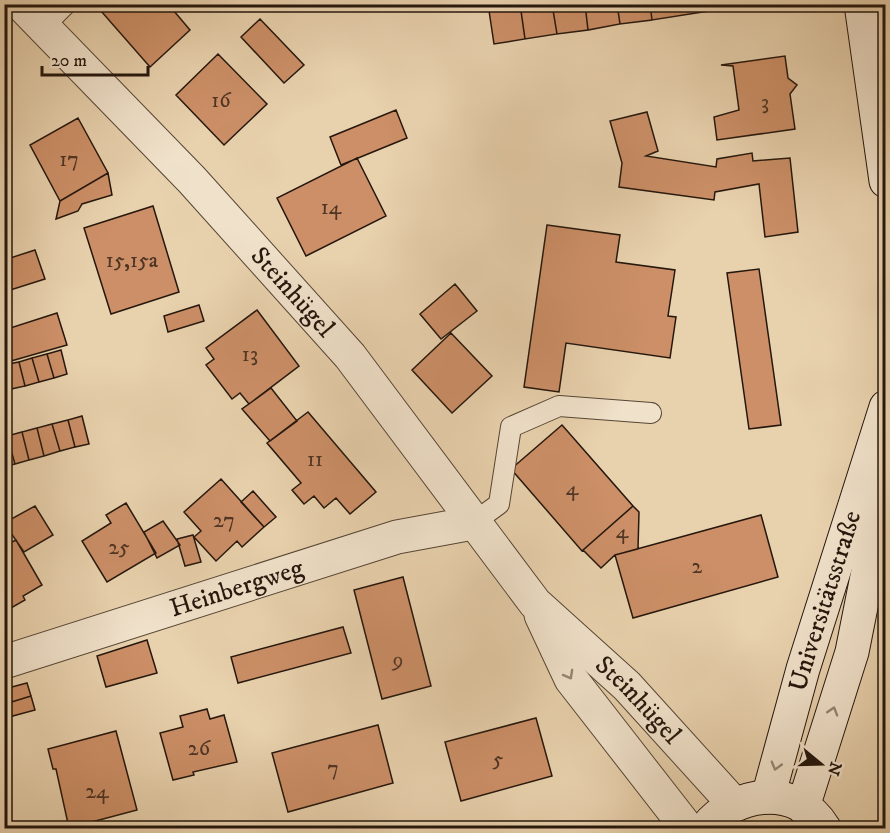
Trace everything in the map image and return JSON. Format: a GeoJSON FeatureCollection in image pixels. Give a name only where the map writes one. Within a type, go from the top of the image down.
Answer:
{"type":"FeatureCollection","features":[{"type":"Feature","properties":{"kind":"street"},"geometry":{"type":"LineString","coordinates":[[861,4],[885,182]]}},
{"type":"Feature","properties":{"kind":"street","name":"Steinhügel"},"geometry":{"type":"LineString","coordinates":[[32,16],[192,180],[350,356],[535,603],[627,686],[734,804]]}},
{"type":"Feature","properties":{"kind":"street","name":"Universitätsstraße"},"geometry":{"type":"LineString","coordinates":[[768,796],[803,669],[885,407]]}},
{"type":"Feature","properties":{"kind":"street","name":"Universitätsstraße"},"geometry":{"type":"LineString","coordinates":[[814,818],[852,651],[885,482]]}},
{"type":"Feature","properties":{"kind":"street","name":"Heinbergweg"},"geometry":{"type":"LineString","coordinates":[[4,662],[397,537],[473,523]]}},
{"type":"Feature","properties":{"kind":"street","name":"Steinhügel"},"geometry":{"type":"LineString","coordinates":[[535,603],[571,679],[687,828]]}},
{"type":"Feature","properties":{"kind":"street"},"geometry":{"type":"LineString","coordinates":[[706,828],[718,814],[734,804],[750,798],[768,796],[786,799],[814,818]]}},
{"type":"Feature","properties":{"kind":"lane"},"geometry":{"type":"LineString","coordinates":[[32,16],[66,4]]}},
{"type":"Feature","properties":{"kind":"lane"},"geometry":{"type":"LineString","coordinates":[[473,523],[498,504],[511,428],[559,406],[651,413]]}},
{"type":"Feature","properties":{"kind":"building"},"geometry":{"type":"Polygon","coordinates":[[[108,4],[168,4],[190,30],[150,67],[101,11],[108,4]]]}},
{"type":"Feature","properties":{"kind":"building"},"geometry":{"type":"Polygon","coordinates":[[[488,4],[520,4],[525,39],[494,44],[488,4]]]}},
{"type":"Feature","properties":{"kind":"building"},"geometry":{"type":"Polygon","coordinates":[[[520,4],[552,4],[557,34],[525,39],[520,4]]]}},
{"type":"Feature","properties":{"kind":"building"},"geometry":{"type":"Polygon","coordinates":[[[552,4],[585,4],[588,30],[557,34],[552,4]]]}},
{"type":"Feature","properties":{"kind":"building"},"geometry":{"type":"Polygon","coordinates":[[[585,4],[617,4],[620,24],[588,30],[585,4]]]}},
{"type":"Feature","properties":{"kind":"building"},"geometry":{"type":"Polygon","coordinates":[[[617,4],[650,4],[652,20],[620,24],[617,4]]]}},
{"type":"Feature","properties":{"kind":"building"},"geometry":{"type":"Polygon","coordinates":[[[650,4],[730,4],[728,8],[652,20],[650,4]]]}},
{"type":"Feature","properties":{"kind":"building"},"geometry":{"type":"Polygon","coordinates":[[[260,19],[304,65],[284,83],[241,37],[260,19]]]}},
{"type":"Feature","properties":{"kind":"building"},"geometry":{"type":"Polygon","coordinates":[[[218,54],[267,104],[224,145],[176,95],[218,54]]]}},
{"type":"Feature","properties":{"kind":"building"},"geometry":{"type":"Polygon","coordinates":[[[785,56],[788,78],[797,85],[790,94],[795,129],[717,140],[714,117],[739,110],[733,66],[721,65],[785,56]]]}},
{"type":"Feature","properties":{"kind":"building"},"geometry":{"type":"Polygon","coordinates":[[[396,110],[407,138],[341,165],[330,137],[396,110]]]}},
{"type":"Feature","properties":{"kind":"building"},"geometry":{"type":"Polygon","coordinates":[[[647,112],[658,151],[646,156],[716,167],[717,159],[752,153],[753,161],[790,158],[798,232],[765,237],[759,184],[715,192],[714,200],[619,187],[622,163],[610,121],[647,112]]]}},
{"type":"Feature","properties":{"kind":"building"},"geometry":{"type":"Polygon","coordinates":[[[78,118],[108,173],[60,201],[30,145],[78,118]]]}},
{"type":"Feature","properties":{"kind":"building"},"geometry":{"type":"Polygon","coordinates":[[[357,158],[386,216],[306,256],[277,198],[357,158]]]}},
{"type":"Feature","properties":{"kind":"building"},"geometry":{"type":"Polygon","coordinates":[[[108,173],[112,195],[82,204],[78,211],[56,219],[60,201],[108,173]]]}},
{"type":"Feature","properties":{"kind":"building"},"geometry":{"type":"Polygon","coordinates":[[[153,206],[179,292],[111,314],[84,228],[153,206]]]}},
{"type":"Feature","properties":{"kind":"building"},"geometry":{"type":"Polygon","coordinates":[[[547,225],[620,235],[616,262],[675,270],[668,316],[676,317],[670,358],[566,343],[559,392],[524,387],[547,225]]]}},
{"type":"Feature","properties":{"kind":"building"},"geometry":{"type":"Polygon","coordinates":[[[35,250],[45,279],[4,292],[4,260],[35,250]]]}},
{"type":"Feature","properties":{"kind":"building"},"geometry":{"type":"Polygon","coordinates":[[[759,269],[781,425],[749,429],[727,273],[759,269]]]}},
{"type":"Feature","properties":{"kind":"building"},"geometry":{"type":"Polygon","coordinates":[[[455,284],[477,311],[441,339],[420,314],[455,284]]]}},
{"type":"Feature","properties":{"kind":"building"},"geometry":{"type":"Polygon","coordinates":[[[199,305],[204,321],[168,332],[164,316],[199,305]]]}},
{"type":"Feature","properties":{"kind":"building"},"geometry":{"type":"Polygon","coordinates":[[[257,310],[299,366],[249,404],[240,393],[232,399],[206,365],[214,359],[206,348],[257,310]]]}},
{"type":"Feature","properties":{"kind":"building"},"geometry":{"type":"Polygon","coordinates":[[[57,313],[67,345],[11,361],[4,340],[4,330],[57,313]]]}},
{"type":"Feature","properties":{"kind":"building"},"geometry":{"type":"Polygon","coordinates":[[[451,333],[492,376],[452,413],[412,370],[451,333]]]}},
{"type":"Feature","properties":{"kind":"building"},"geometry":{"type":"Polygon","coordinates":[[[61,350],[67,374],[54,378],[47,354],[61,350]]]}},
{"type":"Feature","properties":{"kind":"building"},"geometry":{"type":"Polygon","coordinates":[[[47,354],[54,378],[39,382],[32,358],[47,354]]]}},
{"type":"Feature","properties":{"kind":"building"},"geometry":{"type":"Polygon","coordinates":[[[32,358],[39,382],[25,386],[19,362],[32,358]]]}},
{"type":"Feature","properties":{"kind":"building"},"geometry":{"type":"Polygon","coordinates":[[[19,362],[25,386],[11,389],[4,365],[19,362]]]}},
{"type":"Feature","properties":{"kind":"building"},"geometry":{"type":"Polygon","coordinates":[[[271,388],[297,421],[270,441],[242,409],[271,388]]]}},
{"type":"Feature","properties":{"kind":"building"},"geometry":{"type":"Polygon","coordinates":[[[308,412],[376,492],[350,514],[336,498],[324,508],[314,496],[304,504],[292,490],[301,483],[267,443],[308,412]]]}},
{"type":"Feature","properties":{"kind":"building"},"geometry":{"type":"Polygon","coordinates":[[[82,416],[89,444],[75,447],[68,420],[82,416]]]}},
{"type":"Feature","properties":{"kind":"building"},"geometry":{"type":"Polygon","coordinates":[[[68,420],[75,447],[60,451],[52,424],[68,420]]]}},
{"type":"Feature","properties":{"kind":"building"},"geometry":{"type":"Polygon","coordinates":[[[52,424],[60,451],[44,456],[37,428],[52,424]]]}},
{"type":"Feature","properties":{"kind":"building"},"geometry":{"type":"Polygon","coordinates":[[[562,425],[633,506],[582,551],[511,469],[562,425]]]}},
{"type":"Feature","properties":{"kind":"building"},"geometry":{"type":"Polygon","coordinates":[[[37,428],[44,456],[29,460],[22,432],[37,428]]]}},
{"type":"Feature","properties":{"kind":"building"},"geometry":{"type":"Polygon","coordinates":[[[22,432],[29,460],[15,464],[7,436],[22,432]]]}},
{"type":"Feature","properties":{"kind":"building"},"geometry":{"type":"Polygon","coordinates":[[[7,436],[15,464],[4,467],[4,437],[7,436]]]}},
{"type":"Feature","properties":{"kind":"building"},"geometry":{"type":"Polygon","coordinates":[[[221,479],[264,527],[242,547],[237,541],[216,561],[194,537],[201,531],[184,512],[221,479]]]}},
{"type":"Feature","properties":{"kind":"building"},"geometry":{"type":"Polygon","coordinates":[[[253,491],[276,517],[264,527],[241,502],[253,491]]]}},
{"type":"Feature","properties":{"kind":"building"},"geometry":{"type":"Polygon","coordinates":[[[126,503],[156,553],[107,582],[82,541],[111,523],[106,515],[126,503]]]}},
{"type":"Feature","properties":{"kind":"building"},"geometry":{"type":"Polygon","coordinates":[[[35,506],[53,535],[24,552],[4,523],[35,506]]]}},
{"type":"Feature","properties":{"kind":"building"},"geometry":{"type":"Polygon","coordinates":[[[633,506],[639,512],[638,549],[615,555],[601,568],[583,550],[633,506]]]}},
{"type":"Feature","properties":{"kind":"building"},"geometry":{"type":"Polygon","coordinates":[[[761,515],[778,577],[633,618],[615,555],[761,515]]]}},
{"type":"Feature","properties":{"kind":"building"},"geometry":{"type":"Polygon","coordinates":[[[163,521],[180,545],[157,558],[144,532],[163,521]]]}},
{"type":"Feature","properties":{"kind":"building"},"geometry":{"type":"Polygon","coordinates":[[[193,535],[201,562],[185,566],[177,539],[193,535]]]}},
{"type":"Feature","properties":{"kind":"building"},"geometry":{"type":"Polygon","coordinates":[[[16,540],[42,585],[23,596],[25,600],[11,608],[9,604],[4,607],[4,546],[16,540]]]}},
{"type":"Feature","properties":{"kind":"building"},"geometry":{"type":"Polygon","coordinates":[[[403,577],[431,686],[382,699],[354,590],[403,577]]]}},
{"type":"Feature","properties":{"kind":"building"},"geometry":{"type":"Polygon","coordinates":[[[343,627],[351,653],[238,683],[231,657],[343,627]]]}},
{"type":"Feature","properties":{"kind":"building"},"geometry":{"type":"Polygon","coordinates":[[[147,640],[157,673],[106,687],[97,656],[147,640]]]}},
{"type":"Feature","properties":{"kind":"building"},"geometry":{"type":"Polygon","coordinates":[[[27,683],[31,696],[5,704],[4,689],[27,683]]]}},
{"type":"Feature","properties":{"kind":"building"},"geometry":{"type":"Polygon","coordinates":[[[31,696],[35,710],[9,717],[5,704],[31,696]]]}},
{"type":"Feature","properties":{"kind":"building"},"geometry":{"type":"Polygon","coordinates":[[[207,709],[210,719],[224,715],[237,762],[193,772],[194,775],[173,780],[160,733],[183,727],[180,716],[207,709]]]}},
{"type":"Feature","properties":{"kind":"building"},"geometry":{"type":"Polygon","coordinates":[[[536,718],[552,776],[461,801],[445,742],[536,718]]]}},
{"type":"Feature","properties":{"kind":"building"},"geometry":{"type":"Polygon","coordinates":[[[378,725],[393,783],[288,812],[272,753],[378,725]]]}},
{"type":"Feature","properties":{"kind":"building"},"geometry":{"type":"Polygon","coordinates":[[[116,731],[137,810],[69,828],[56,769],[53,769],[48,749],[116,731]]]}}]}
